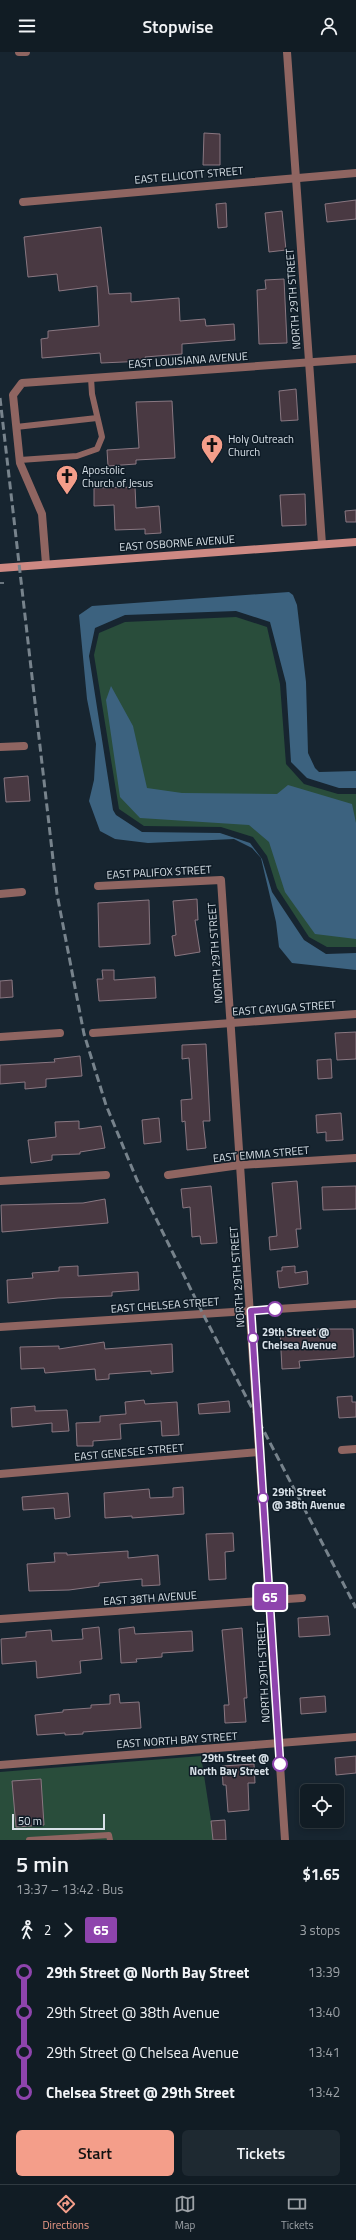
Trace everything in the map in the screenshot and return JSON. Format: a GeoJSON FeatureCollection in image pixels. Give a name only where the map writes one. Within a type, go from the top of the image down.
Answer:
{"type":"FeatureCollection","features":[{"type":"Feature","properties":{"kind":"street"},"geometry":{"type":"LineString","coordinates":[[18,52],[26,52]]}},
{"type":"Feature","properties":{"kind":"street","name":"NORTH 29TH STREET"},"geometry":{"type":"LineString","coordinates":[[287,52],[322,544]]}},
{"type":"Feature","properties":{"kind":"street","name":"EAST ELLICOTT STREET"},"geometry":{"type":"LineString","coordinates":[[23,202],[295,176],[356,172]]}},
{"type":"Feature","properties":{"kind":"street","name":"EAST LOUISIANA AVENUE"},"geometry":{"type":"LineString","coordinates":[[16,427],[13,395],[22,383],[356,359]]}},
{"type":"Feature","properties":{"kind":"street"},"geometry":{"type":"LineString","coordinates":[[16,427],[20,460],[42,514],[46,564]]}},
{"type":"Feature","properties":{"kind":"street","name":"EAST OSBORNE AVENUE"},"geometry":{"type":"LineString","coordinates":[[0,568],[356,542]]}},
{"type":"Feature","properties":{"kind":"street"},"geometry":{"type":"LineString","coordinates":[[0,747],[24,746]]}},
{"type":"Feature","properties":{"kind":"street","name":"NORTH 29TH STREET"},"geometry":{"type":"LineString","coordinates":[[220,880],[251,1311],[285,1840]]}},
{"type":"Feature","properties":{"kind":"street","name":"EAST PALIFOX STREET"},"geometry":{"type":"LineString","coordinates":[[98,886],[220,880]]}},
{"type":"Feature","properties":{"kind":"street"},"geometry":{"type":"LineString","coordinates":[[0,894],[22,892]]}},
{"type":"Feature","properties":{"kind":"street","name":"EAST CAYUGA STREET"},"geometry":{"type":"LineString","coordinates":[[93,1033],[356,1014]]}},
{"type":"Feature","properties":{"kind":"street"},"geometry":{"type":"LineString","coordinates":[[0,1037],[60,1032]]}},
{"type":"Feature","properties":{"kind":"street","name":"EAST EMMA STREET"},"geometry":{"type":"LineString","coordinates":[[168,1175],[240,1165],[356,1158]]}},
{"type":"Feature","properties":{"kind":"street"},"geometry":{"type":"LineString","coordinates":[[0,1181],[106,1175]]}},
{"type":"Feature","properties":{"kind":"street","name":"EAST CHELSEA STREET"},"geometry":{"type":"LineString","coordinates":[[0,1327],[356,1304]]}},
{"type":"Feature","properties":{"kind":"street"},"geometry":{"type":"LineString","coordinates":[[342,1450],[356,1450]]}},
{"type":"Feature","properties":{"kind":"street","name":"EAST GENESEE STREET"},"geometry":{"type":"LineString","coordinates":[[0,1474],[259,1452]]}},
{"type":"Feature","properties":{"kind":"street","name":"EAST 38TH AVENUE"},"geometry":{"type":"LineString","coordinates":[[0,1619],[302,1598]]}},
{"type":"Feature","properties":{"kind":"street","name":"EAST NORTH BAY STREET"},"geometry":{"type":"LineString","coordinates":[[0,1765],[356,1737]]}},
{"type":"Feature","properties":{"kind":"lane"},"geometry":{"type":"LineString","coordinates":[[20,460],[77,456],[97,449],[102,437],[92,394],[91,378]]}},
{"type":"Feature","properties":{"kind":"lane"},"geometry":{"type":"LineString","coordinates":[[16,427],[97,418]]}},
{"type":"Feature","properties":{"kind":"lane"},"geometry":{"type":"LineString","coordinates":[[29,1840],[109,1835],[110,1840]]}},
{"type":"Feature","properties":{"kind":"green space"},"geometry":{"type":"Polygon","coordinates":[[[236,617],[267,627],[280,684],[286,764],[304,784],[338,794],[356,794],[356,947],[327,947],[309,937],[277,888],[267,856],[253,837],[221,827],[144,826],[119,809],[94,655],[99,633],[125,622],[236,617]]]}},
{"type":"Feature","properties":{"kind":"green space"},"geometry":{"type":"Polygon","coordinates":[[[201,1756],[214,1840],[0,1840],[0,1772],[201,1756]]]}},
{"type":"Feature","properties":{"kind":"water"},"geometry":{"type":"Polygon","coordinates":[[[289,592],[293,595],[297,605],[306,682],[308,753],[315,768],[319,772],[356,771],[356,788],[339,788],[307,778],[291,762],[286,683],[270,622],[236,611],[125,615],[95,628],[89,656],[113,810],[116,815],[142,832],[220,833],[250,843],[262,859],[272,892],[304,940],[326,954],[356,953],[356,970],[292,963],[279,947],[276,922],[261,858],[252,848],[234,839],[148,843],[115,839],[100,831],[89,801],[94,780],[96,744],[87,699],[79,615],[92,606],[289,592]]]}},
{"type":"Feature","properties":{"kind":"water"},"geometry":{"type":"Polygon","coordinates":[[[111,686],[133,726],[147,788],[182,793],[277,794],[288,785],[352,804],[356,823],[356,939],[315,934],[285,892],[269,842],[249,825],[140,818],[120,797],[106,700],[111,686]]]}},
{"type":"Feature","properties":{"kind":"building"},"geometry":{"type":"Polygon","coordinates":[[[204,133],[220,134],[220,165],[203,165],[204,133]]]}},
{"type":"Feature","properties":{"kind":"building"},"geometry":{"type":"Polygon","coordinates":[[[356,200],[356,219],[327,222],[325,204],[356,200]]]}},
{"type":"Feature","properties":{"kind":"building"},"geometry":{"type":"Polygon","coordinates":[[[226,203],[227,227],[218,228],[216,204],[226,203]]]}},
{"type":"Feature","properties":{"kind":"building"},"geometry":{"type":"Polygon","coordinates":[[[282,211],[286,250],[269,252],[265,213],[282,211]]]}},
{"type":"Feature","properties":{"kind":"building"},"geometry":{"type":"Polygon","coordinates":[[[101,227],[109,294],[131,293],[131,302],[179,298],[180,321],[205,319],[206,326],[234,324],[235,340],[182,344],[182,354],[145,357],[146,361],[101,363],[100,353],[42,358],[41,339],[48,338],[48,331],[99,326],[97,286],[59,291],[57,274],[28,277],[24,237],[101,227]]]}},
{"type":"Feature","properties":{"kind":"building"},"geometry":{"type":"Polygon","coordinates":[[[284,279],[287,343],[259,344],[257,290],[266,289],[265,280],[284,279]]]}},
{"type":"Feature","properties":{"kind":"building"},"geometry":{"type":"Polygon","coordinates":[[[296,389],[298,420],[281,421],[279,391],[296,389]]]}},
{"type":"Feature","properties":{"kind":"building"},"geometry":{"type":"Polygon","coordinates":[[[172,401],[175,458],[136,460],[136,464],[108,466],[107,450],[139,448],[136,402],[172,401]]]}},
{"type":"Feature","properties":{"kind":"building"},"geometry":{"type":"Polygon","coordinates":[[[135,487],[136,508],[159,506],[161,533],[145,534],[145,529],[115,530],[114,505],[94,506],[94,488],[135,487]]]}},
{"type":"Feature","properties":{"kind":"building"},"geometry":{"type":"Polygon","coordinates":[[[305,494],[306,525],[282,526],[280,495],[305,494]]]}},
{"type":"Feature","properties":{"kind":"building"},"geometry":{"type":"Polygon","coordinates":[[[356,510],[356,522],[346,522],[345,511],[356,510]]]}},
{"type":"Feature","properties":{"kind":"building"},"geometry":{"type":"Polygon","coordinates":[[[28,776],[30,801],[6,802],[4,778],[28,776]]]}},
{"type":"Feature","properties":{"kind":"building"},"geometry":{"type":"Polygon","coordinates":[[[197,899],[198,920],[195,920],[200,952],[175,956],[172,936],[176,935],[173,901],[197,899]]]}},
{"type":"Feature","properties":{"kind":"building"},"geometry":{"type":"Polygon","coordinates":[[[149,900],[150,944],[99,947],[98,903],[149,900]]]}},
{"type":"Feature","properties":{"kind":"building"},"geometry":{"type":"Polygon","coordinates":[[[102,970],[114,970],[114,980],[155,977],[156,998],[99,1001],[97,979],[103,979],[102,970]]]}},
{"type":"Feature","properties":{"kind":"building"},"geometry":{"type":"Polygon","coordinates":[[[12,980],[13,997],[0,998],[0,981],[12,980]]]}},
{"type":"Feature","properties":{"kind":"building"},"geometry":{"type":"Polygon","coordinates":[[[356,1032],[356,1059],[337,1060],[335,1033],[356,1032]]]}},
{"type":"Feature","properties":{"kind":"building"},"geometry":{"type":"Polygon","coordinates":[[[206,1044],[210,1121],[203,1121],[206,1148],[187,1150],[185,1121],[182,1122],[181,1100],[192,1099],[189,1058],[182,1059],[182,1045],[206,1044]]]}},
{"type":"Feature","properties":{"kind":"building"},"geometry":{"type":"Polygon","coordinates":[[[80,1056],[82,1076],[46,1079],[46,1087],[25,1089],[25,1082],[0,1084],[0,1065],[55,1062],[54,1059],[80,1056]]]}},
{"type":"Feature","properties":{"kind":"building"},"geometry":{"type":"Polygon","coordinates":[[[331,1059],[332,1078],[318,1079],[317,1060],[331,1059]]]}},
{"type":"Feature","properties":{"kind":"building"},"geometry":{"type":"Polygon","coordinates":[[[341,1113],[343,1140],[326,1141],[326,1132],[317,1133],[316,1115],[341,1113]]]}},
{"type":"Feature","properties":{"kind":"building"},"geometry":{"type":"Polygon","coordinates":[[[159,1118],[161,1142],[144,1144],[142,1120],[159,1118]]]}},
{"type":"Feature","properties":{"kind":"building"},"geometry":{"type":"Polygon","coordinates":[[[79,1121],[79,1129],[101,1126],[105,1148],[80,1152],[80,1154],[52,1155],[52,1160],[31,1163],[28,1140],[56,1137],[55,1122],[79,1121]]]}},
{"type":"Feature","properties":{"kind":"building"},"geometry":{"type":"Polygon","coordinates":[[[297,1181],[301,1229],[296,1229],[298,1247],[270,1250],[269,1237],[277,1236],[272,1183],[297,1181]]]}},
{"type":"Feature","properties":{"kind":"building"},"geometry":{"type":"Polygon","coordinates":[[[211,1186],[217,1243],[201,1244],[200,1236],[192,1237],[190,1207],[183,1208],[181,1189],[211,1186]]]}},
{"type":"Feature","properties":{"kind":"building"},"geometry":{"type":"Polygon","coordinates":[[[356,1186],[356,1209],[323,1210],[322,1187],[356,1186]]]}},
{"type":"Feature","properties":{"kind":"building"},"geometry":{"type":"Polygon","coordinates":[[[105,1199],[108,1223],[2,1232],[1,1205],[83,1203],[105,1199]]]}},
{"type":"Feature","properties":{"kind":"building"},"geometry":{"type":"Polygon","coordinates":[[[78,1266],[78,1276],[138,1272],[139,1290],[112,1292],[112,1296],[58,1298],[8,1303],[7,1280],[33,1278],[32,1273],[59,1271],[59,1267],[78,1266]]]}},
{"type":"Feature","properties":{"kind":"building"},"geometry":{"type":"Polygon","coordinates":[[[295,1266],[295,1273],[307,1271],[308,1284],[279,1288],[277,1271],[282,1271],[282,1267],[295,1266]]]}},
{"type":"Feature","properties":{"kind":"building"},"geometry":{"type":"Polygon","coordinates":[[[321,1329],[353,1329],[354,1357],[299,1361],[300,1368],[282,1369],[280,1332],[321,1329]]]}},
{"type":"Feature","properties":{"kind":"building"},"geometry":{"type":"Polygon","coordinates":[[[104,1342],[105,1349],[172,1344],[173,1372],[151,1374],[151,1371],[109,1374],[109,1379],[96,1380],[95,1369],[45,1373],[44,1368],[21,1369],[20,1347],[59,1346],[59,1349],[104,1342]]]}},
{"type":"Feature","properties":{"kind":"building"},"geometry":{"type":"Polygon","coordinates":[[[352,1396],[352,1402],[356,1402],[356,1417],[339,1418],[337,1397],[352,1396]]]}},
{"type":"Feature","properties":{"kind":"building"},"geometry":{"type":"Polygon","coordinates":[[[144,1400],[145,1404],[177,1402],[179,1435],[162,1436],[161,1421],[120,1424],[121,1439],[93,1441],[93,1446],[77,1446],[76,1423],[100,1422],[100,1416],[126,1414],[125,1402],[144,1400]]]}},
{"type":"Feature","properties":{"kind":"building"},"geometry":{"type":"Polygon","coordinates":[[[229,1401],[230,1412],[199,1414],[198,1404],[229,1401]]]}},
{"type":"Feature","properties":{"kind":"building"},"geometry":{"type":"Polygon","coordinates":[[[35,1406],[35,1411],[67,1410],[69,1431],[52,1432],[52,1423],[12,1427],[11,1408],[35,1406]]]}},
{"type":"Feature","properties":{"kind":"building"},"geometry":{"type":"Polygon","coordinates":[[[183,1487],[184,1514],[132,1518],[132,1516],[105,1518],[104,1493],[149,1489],[150,1498],[173,1497],[173,1488],[183,1487]]]}},
{"type":"Feature","properties":{"kind":"building"},"geometry":{"type":"Polygon","coordinates":[[[68,1493],[70,1517],[55,1519],[54,1508],[23,1510],[22,1497],[68,1493]]]}},
{"type":"Feature","properties":{"kind":"building"},"geometry":{"type":"Polygon","coordinates":[[[233,1533],[234,1551],[225,1552],[226,1579],[209,1580],[206,1534],[233,1533]]]}},
{"type":"Feature","properties":{"kind":"building"},"geometry":{"type":"Polygon","coordinates":[[[128,1551],[128,1558],[158,1555],[160,1585],[142,1586],[142,1579],[99,1583],[99,1586],[69,1590],[29,1591],[27,1564],[55,1562],[54,1553],[67,1553],[67,1555],[128,1551]]]}},
{"type":"Feature","properties":{"kind":"building"},"geometry":{"type":"Polygon","coordinates":[[[328,1616],[330,1635],[299,1637],[298,1618],[328,1616]]]}},
{"type":"Feature","properties":{"kind":"building"},"geometry":{"type":"Polygon","coordinates":[[[99,1627],[102,1659],[80,1661],[81,1673],[37,1678],[36,1661],[2,1664],[1,1639],[26,1637],[26,1632],[51,1630],[52,1641],[83,1639],[82,1629],[99,1627]]]}},
{"type":"Feature","properties":{"kind":"building"},"geometry":{"type":"Polygon","coordinates":[[[134,1627],[135,1634],[192,1631],[193,1651],[162,1653],[162,1657],[136,1659],[137,1662],[121,1663],[119,1629],[134,1627]]]}},
{"type":"Feature","properties":{"kind":"building"},"geometry":{"type":"Polygon","coordinates":[[[242,1628],[247,1698],[244,1698],[246,1722],[225,1723],[224,1705],[229,1705],[222,1630],[242,1628]]]}},
{"type":"Feature","properties":{"kind":"building"},"geometry":{"type":"Polygon","coordinates":[[[119,1694],[120,1703],[139,1702],[141,1728],[83,1732],[83,1734],[65,1735],[65,1733],[37,1735],[35,1715],[63,1712],[63,1710],[91,1708],[91,1705],[110,1704],[110,1695],[119,1694]]]}},
{"type":"Feature","properties":{"kind":"building"},"geometry":{"type":"Polygon","coordinates":[[[325,1696],[326,1712],[301,1714],[300,1698],[325,1696]]]}},
{"type":"Feature","properties":{"kind":"building"},"geometry":{"type":"Polygon","coordinates":[[[356,1756],[356,1773],[336,1775],[335,1758],[356,1756]]]}},
{"type":"Feature","properties":{"kind":"building"},"geometry":{"type":"Polygon","coordinates":[[[254,1764],[255,1783],[248,1783],[249,1810],[228,1812],[226,1785],[223,1785],[222,1766],[254,1764]]]}},
{"type":"Feature","properties":{"kind":"building"},"geometry":{"type":"Polygon","coordinates":[[[41,1779],[44,1825],[16,1827],[12,1781],[41,1779]]]}},
{"type":"Feature","properties":{"kind":"building"},"geometry":{"type":"Polygon","coordinates":[[[225,1820],[226,1840],[213,1840],[211,1821],[225,1820]]]}},
{"type":"Feature","properties":{"kind":"railway"},"geometry":{"type":"LineString","coordinates":[[0,398],[57,894],[84,1034],[106,1105],[137,1180],[203,1314],[356,1608]]}},
{"type":"Feature","properties":{"kind":"bus line","name":"65"},"geometry":{"type":"LineString","coordinates":[[275,1309],[251,1311],[280,1764]]}},
{"type":"Feature","properties":{"kind":"place","name":"Holy Outreach Church"},"geometry":{"type":"Point","coordinates":[212,464]}},
{"type":"Feature","properties":{"kind":"place","name":"Apostolic Church of Jesus"},"geometry":{"type":"Point","coordinates":[67,496]}},
{"type":"Feature","properties":{"kind":"place","name":"29th Street @ Chelsea Avenue"},"geometry":{"type":"Point","coordinates":[253,1338]}},
{"type":"Feature","properties":{"kind":"place","name":"29th Street @ 38th Avenue"},"geometry":{"type":"Point","coordinates":[263,1498]}},
{"type":"Feature","properties":{"kind":"place","name":"29th Street @ North Bay Street"},"geometry":{"type":"Point","coordinates":[280,1764]}}]}
